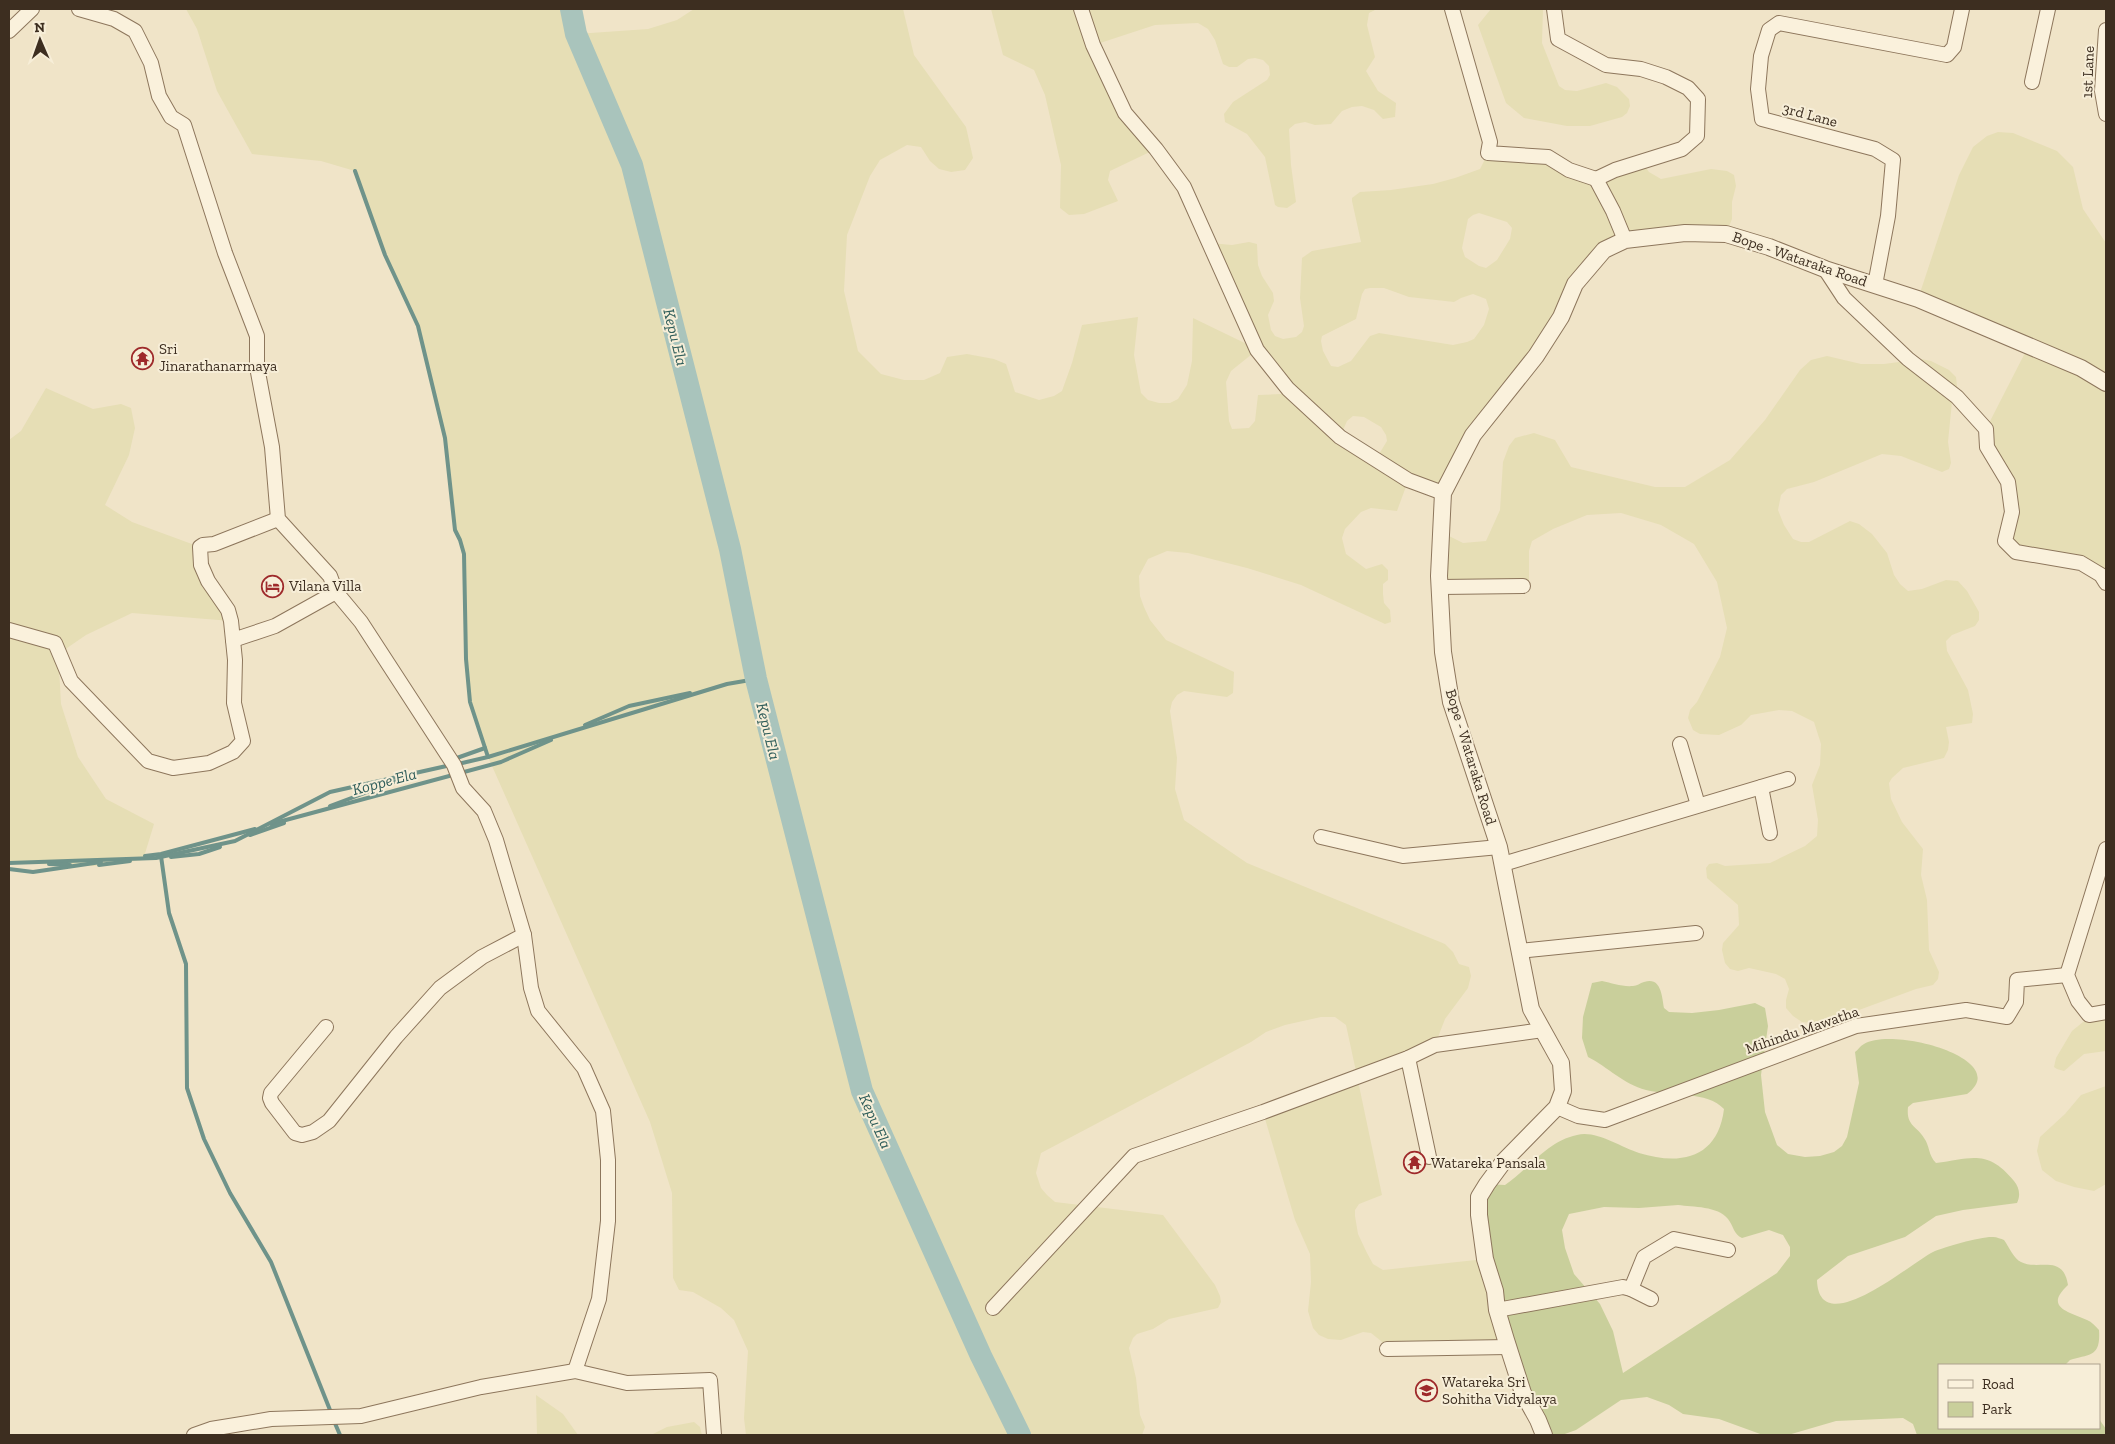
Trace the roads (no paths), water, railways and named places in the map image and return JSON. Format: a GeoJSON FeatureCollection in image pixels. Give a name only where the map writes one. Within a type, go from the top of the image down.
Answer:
{"type":"FeatureCollection","features":[{"type":"Feature","properties":{"kind":"street"},"geometry":{"type":"LineString","coordinates":[[9,31],[32,9]]}},
{"type":"Feature","properties":{"kind":"street"},"geometry":{"type":"LineString","coordinates":[[79,9],[114,19],[135,31],[151,63],[158,96],[171,117],[184,124],[225,253],[257,336],[257,367],[272,447],[278,519],[330,576],[336,592],[361,622],[454,765],[462,788],[484,811],[496,840],[524,935],[531,988],[538,1011],[584,1068],[603,1111],[608,1160],[608,1221],[599,1298],[575,1371]]}},
{"type":"Feature","properties":{"kind":"street"},"geometry":{"type":"LineString","coordinates":[[1081,9],[1093,45],[1125,113],[1156,149],[1184,187],[1258,350],[1288,389],[1340,437],[1408,480],[1443,493]]}},
{"type":"Feature","properties":{"kind":"street"},"geometry":{"type":"LineString","coordinates":[[1452,9],[1490,142],[1488,153],[1548,157],[1569,170],[1596,179],[1613,211],[1625,240]]}},
{"type":"Feature","properties":{"kind":"street"},"geometry":{"type":"LineString","coordinates":[[1554,9],[1558,39],[1606,64],[1641,69],[1666,77],[1688,88],[1698,100],[1697,136],[1682,148],[1614,170],[1596,179]]}},
{"type":"Feature","properties":{"kind":"street","name":"3rd Lane"},"geometry":{"type":"LineString","coordinates":[[1875,285],[1888,216],[1893,160],[1875,149],[1762,119],[1758,89],[1761,56],[1769,30],[1779,23],[1947,55],[1954,47],[1962,9]]}},
{"type":"Feature","properties":{"kind":"street"},"geometry":{"type":"LineString","coordinates":[[2032,82],[2048,9]]}},
{"type":"Feature","properties":{"kind":"street","name":"1st Lane"},"geometry":{"type":"LineString","coordinates":[[2106,30],[2102,92],[2106,114]]}},
{"type":"Feature","properties":{"kind":"street","name":"Bope - Wataraka Road"},"geometry":{"type":"LineString","coordinates":[[1558,1107],[1563,1090],[1561,1063],[1531,1010],[1499,847],[1450,702],[1443,652],[1440,576],[1443,493],[1472,435],[1536,356],[1561,317],[1575,284],[1604,250],[1625,240],[1685,233],[1726,234],[1769,247],[1825,269],[1958,314],[2028,347],[2081,368],[2106,383]]}},
{"type":"Feature","properties":{"kind":"street"},"geometry":{"type":"LineString","coordinates":[[1825,269],[1844,298],[1908,359],[1957,397],[1986,429],[1986,447],[2008,482],[2012,512],[2005,541],[2016,552],[2081,563],[2101,575],[2106,583]]}},
{"type":"Feature","properties":{"kind":"street"},"geometry":{"type":"LineString","coordinates":[[9,630],[54,643],[71,680],[148,761],[173,768],[209,763],[233,752],[242,740],[234,703],[235,660],[228,610],[208,581],[201,565],[200,547],[214,544],[278,519]]}},
{"type":"Feature","properties":{"kind":"street"},"geometry":{"type":"LineString","coordinates":[[1441,587],[1523,586]]}},
{"type":"Feature","properties":{"kind":"street"},"geometry":{"type":"LineString","coordinates":[[233,640],[275,626],[336,592]]}},
{"type":"Feature","properties":{"kind":"street"},"geometry":{"type":"LineString","coordinates":[[1680,744],[1698,805]]}},
{"type":"Feature","properties":{"kind":"street"},"geometry":{"type":"LineString","coordinates":[[1503,864],[1788,779]]}},
{"type":"Feature","properties":{"kind":"street"},"geometry":{"type":"LineString","coordinates":[[1761,787],[1770,834]]}},
{"type":"Feature","properties":{"kind":"street"},"geometry":{"type":"LineString","coordinates":[[1321,837],[1403,856],[1499,847]]}},
{"type":"Feature","properties":{"kind":"street"},"geometry":{"type":"LineString","coordinates":[[2106,849],[2068,975],[2078,1002],[2089,1015],[2106,1012]]}},
{"type":"Feature","properties":{"kind":"street"},"geometry":{"type":"LineString","coordinates":[[1520,951],[1696,933]]}},
{"type":"Feature","properties":{"kind":"street"},"geometry":{"type":"LineString","coordinates":[[326,1027],[271,1093],[272,1103],[295,1133],[302,1135],[313,1132],[329,1121],[396,1037],[440,988],[482,957],[524,935]]}},
{"type":"Feature","properties":{"kind":"street","name":"Mihindu Mawatha"},"geometry":{"type":"LineString","coordinates":[[1558,1107],[1578,1116],[1605,1120],[1856,1026],[1966,1010],[2008,1017],[2016,1002],[2017,980],[2068,975]]}},
{"type":"Feature","properties":{"kind":"street"},"geometry":{"type":"LineString","coordinates":[[993,1308],[1134,1156],[1264,1112],[1408,1058],[1435,1045],[1543,1030]]}},
{"type":"Feature","properties":{"kind":"street"},"geometry":{"type":"LineString","coordinates":[[1408,1058],[1429,1157]]}},
{"type":"Feature","properties":{"kind":"street"},"geometry":{"type":"LineString","coordinates":[[1544,1435],[1523,1393],[1508,1347],[1497,1310],[1495,1292],[1484,1259],[1478,1215],[1479,1197],[1504,1161],[1558,1107]]}},
{"type":"Feature","properties":{"kind":"street"},"geometry":{"type":"LineString","coordinates":[[1631,1289],[1644,1257],[1674,1239],[1728,1250]]}},
{"type":"Feature","properties":{"kind":"street"},"geometry":{"type":"LineString","coordinates":[[1497,1310],[1623,1287],[1651,1299]]}},
{"type":"Feature","properties":{"kind":"street"},"geometry":{"type":"LineString","coordinates":[[1387,1349],[1508,1347]]}},
{"type":"Feature","properties":{"kind":"street"},"geometry":{"type":"LineString","coordinates":[[194,1435],[211,1429],[271,1419],[361,1416],[481,1387],[575,1371],[627,1383],[710,1380],[714,1435]]}},
{"type":"Feature","properties":{"kind":"waterway","name":"Kepu Ela"},"geometry":{"type":"LineString","coordinates":[[571,9],[576,34],[632,165],[730,549],[756,679],[862,1091],[981,1356],[1020,1435]]}},
{"type":"Feature","properties":{"kind":"waterway"},"geometry":{"type":"LineString","coordinates":[[355,171],[385,255],[418,326],[445,438],[455,530],[464,554],[466,659],[470,702],[488,757]]}},
{"type":"Feature","properties":{"kind":"waterway"},"geometry":{"type":"LineString","coordinates":[[458,764],[488,757],[727,684],[756,679]]}},
{"type":"Feature","properties":{"kind":"waterway","name":"Koppe Ela"},"geometry":{"type":"LineString","coordinates":[[585,725],[629,706],[690,693]]}},
{"type":"Feature","properties":{"kind":"waterway","name":"Koppe Ela"},"geometry":{"type":"LineString","coordinates":[[271,824],[501,762],[551,740]]}},
{"type":"Feature","properties":{"kind":"waterway"},"geometry":{"type":"LineString","coordinates":[[454,759],[485,748]]}},
{"type":"Feature","properties":{"kind":"waterway"},"geometry":{"type":"LineString","coordinates":[[9,863],[156,858],[235,841],[330,792],[451,765]]}},
{"type":"Feature","properties":{"kind":"waterway"},"geometry":{"type":"LineString","coordinates":[[330,806],[410,776]]}},
{"type":"Feature","properties":{"kind":"waterway","name":"Koppe Ela"},"geometry":{"type":"LineString","coordinates":[[250,835],[284,823]]}},
{"type":"Feature","properties":{"kind":"waterway","name":"Koppe Ela"},"geometry":{"type":"LineString","coordinates":[[145,856],[161,854],[255,829]]}},
{"type":"Feature","properties":{"kind":"waterway"},"geometry":{"type":"LineString","coordinates":[[171,857],[199,854],[220,847]]}},
{"type":"Feature","properties":{"kind":"waterway"},"geometry":{"type":"LineString","coordinates":[[161,856],[169,913],[186,964],[187,1088],[204,1139],[230,1193],[271,1262],[332,1415]]}},
{"type":"Feature","properties":{"kind":"waterway","name":"Koppe Ela"},"geometry":{"type":"LineString","coordinates":[[99,865],[130,861]]}},
{"type":"Feature","properties":{"kind":"waterway","name":"Koppe Ela"},"geometry":{"type":"LineString","coordinates":[[9,869],[33,872],[101,862]]}},
{"type":"Feature","properties":{"kind":"waterway","name":"Koppe Ela"},"geometry":{"type":"LineString","coordinates":[[49,864],[70,865]]}},
{"type":"Feature","properties":{"kind":"waterway"},"geometry":{"type":"LineString","coordinates":[[334,1421],[340,1435]]}},
{"type":"Feature","properties":{"kind":"place","name":"Sri Jinarathanarmaya"},"geometry":{"type":"Point","coordinates":[143,358]}},
{"type":"Feature","properties":{"kind":"place","name":"Vilana Villa"},"geometry":{"type":"Point","coordinates":[273,586]}},
{"type":"Feature","properties":{"kind":"place","name":"Watareka Pansala"},"geometry":{"type":"Point","coordinates":[1415,1163]}},
{"type":"Feature","properties":{"kind":"place","name":"Watareka Sri Sohitha Vidyalaya"},"geometry":{"type":"Point","coordinates":[1426,1391]}}]}
